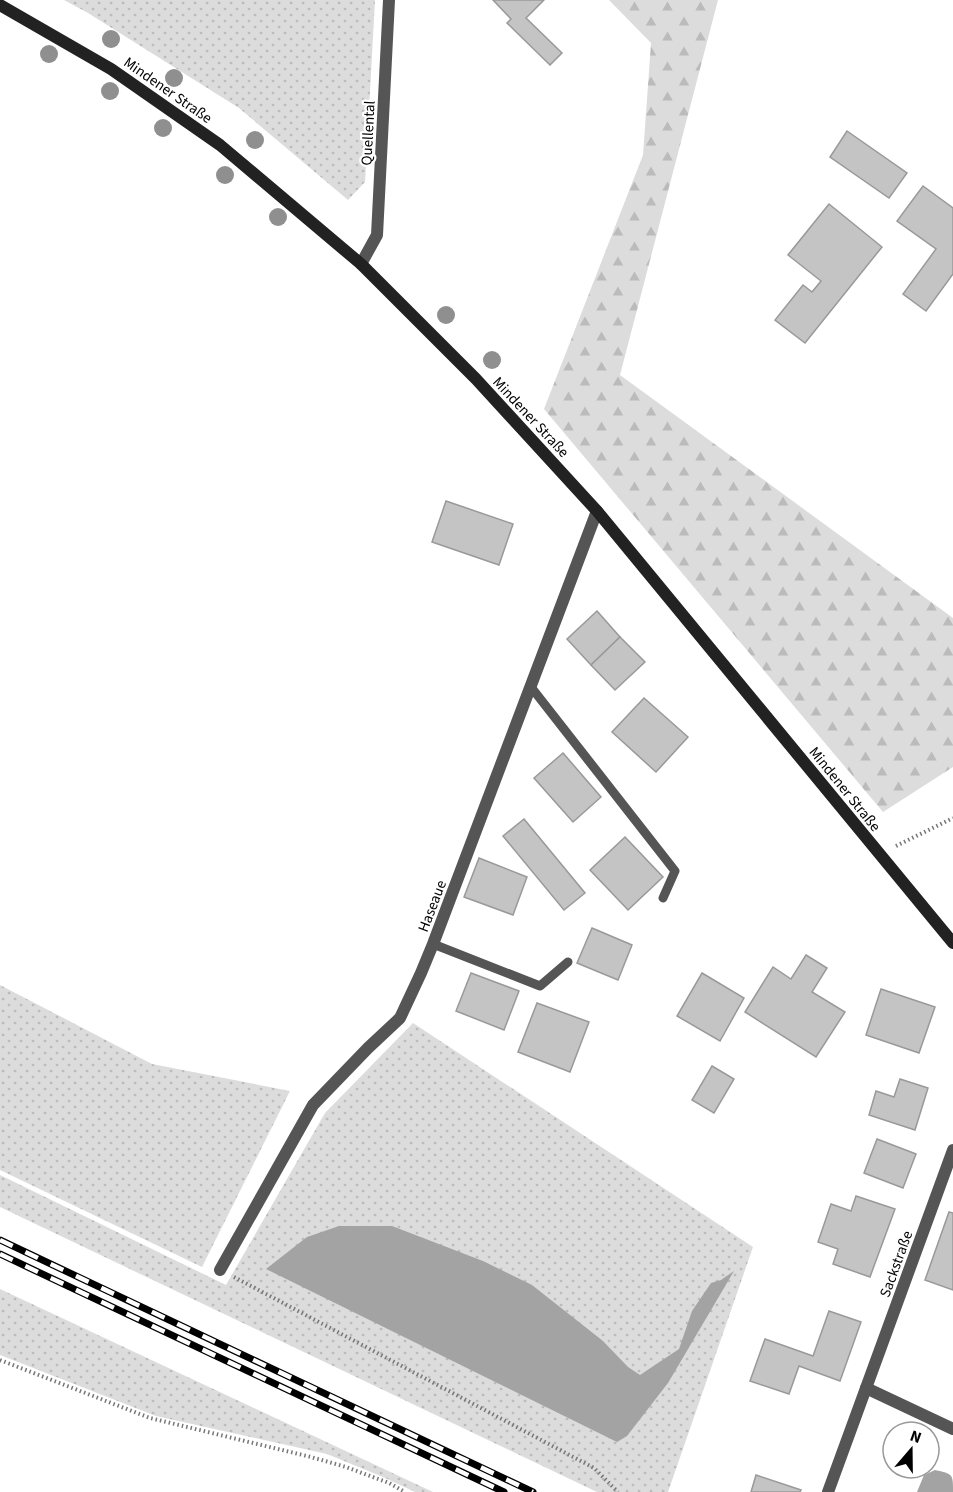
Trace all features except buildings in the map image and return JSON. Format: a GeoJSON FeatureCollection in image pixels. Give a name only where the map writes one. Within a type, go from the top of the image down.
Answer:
{"type":"FeatureCollection","features":[{"type":"Feature","properties":{"kind":"main road","name":"Mindener Straße"},"geometry":{"type":"LineString","coordinates":[[0,5],[111,69],[220,145],[361,264],[476,380],[597,512],[953,943]]}},
{"type":"Feature","properties":{"kind":"street","name":"Quellental"},"geometry":{"type":"LineString","coordinates":[[361,264],[377,236],[389,0]]}},
{"type":"Feature","properties":{"kind":"street","name":"Haseaue"},"geometry":{"type":"LineString","coordinates":[[220,1269],[313,1105],[400,1018],[422,973],[597,512]]}},
{"type":"Feature","properties":{"kind":"street","name":"Sackstraße"},"geometry":{"type":"LineString","coordinates":[[828,1492],[953,1150]]}},
{"type":"Feature","properties":{"kind":"street"},"geometry":{"type":"LineString","coordinates":[[866,1388],[953,1429]]}},
{"type":"Feature","properties":{"kind":"lane"},"geometry":{"type":"LineString","coordinates":[[531,687],[675,871],[663,898]]}},
{"type":"Feature","properties":{"kind":"lane"},"geometry":{"type":"LineString","coordinates":[[433,944],[540,986],[568,962]]}},
{"type":"Feature","properties":{"kind":"path"},"geometry":{"type":"LineString","coordinates":[[879,854],[953,818]]}},
{"type":"Feature","properties":{"kind":"path"},"geometry":{"type":"LineString","coordinates":[[220,1269],[594,1468],[618,1492]]}},
{"type":"Feature","properties":{"kind":"path"},"geometry":{"type":"LineString","coordinates":[[0,1360],[150,1418],[311,1456],[389,1483],[405,1492]]}},
{"type":"Feature","properties":{"kind":"green space"},"geometry":{"type":"Polygon","coordinates":[[[64,0],[375,0],[365,182],[348,200],[239,108],[64,0]]]}},
{"type":"Feature","properties":{"kind":"green space"},"geometry":{"type":"Polygon","coordinates":[[[609,0],[718,0],[620,375],[953,618],[953,767],[883,812],[544,409],[643,155],[651,43],[609,0]]]}},
{"type":"Feature","properties":{"kind":"green space"},"geometry":{"type":"Polygon","coordinates":[[[0,985],[152,1064],[290,1091],[202,1267],[0,1170],[0,985]]]}},
{"type":"Feature","properties":{"kind":"green space"},"geometry":{"type":"Polygon","coordinates":[[[413,1023],[753,1247],[668,1492],[597,1492],[0,1207],[0,1175],[226,1285],[325,1113],[413,1023]]]}},
{"type":"Feature","properties":{"kind":"green space"},"geometry":{"type":"Polygon","coordinates":[[[0,1289],[433,1492],[415,1492],[327,1454],[156,1416],[0,1355],[0,1289]]]}},
{"type":"Feature","properties":{"kind":"shaded area"},"geometry":{"type":"Polygon","coordinates":[[[339,1226],[392,1226],[483,1261],[532,1285],[603,1341],[628,1367],[640,1375],[679,1349],[692,1311],[711,1283],[721,1280],[734,1271],[668,1383],[627,1436],[617,1442],[266,1269],[307,1237],[339,1226]]]}},
{"type":"Feature","properties":{"kind":"shaded area"},"geometry":{"type":"Polygon","coordinates":[[[941,1472],[951,1476],[953,1492],[917,1492],[922,1480],[941,1480],[941,1472]]]}},
{"type":"Feature","properties":{"kind":"railway"},"geometry":{"type":"LineString","coordinates":[[0,1240],[533,1492]]}},
{"type":"Feature","properties":{"kind":"railway"},"geometry":{"type":"LineString","coordinates":[[0,1254],[504,1492]]}}]}
